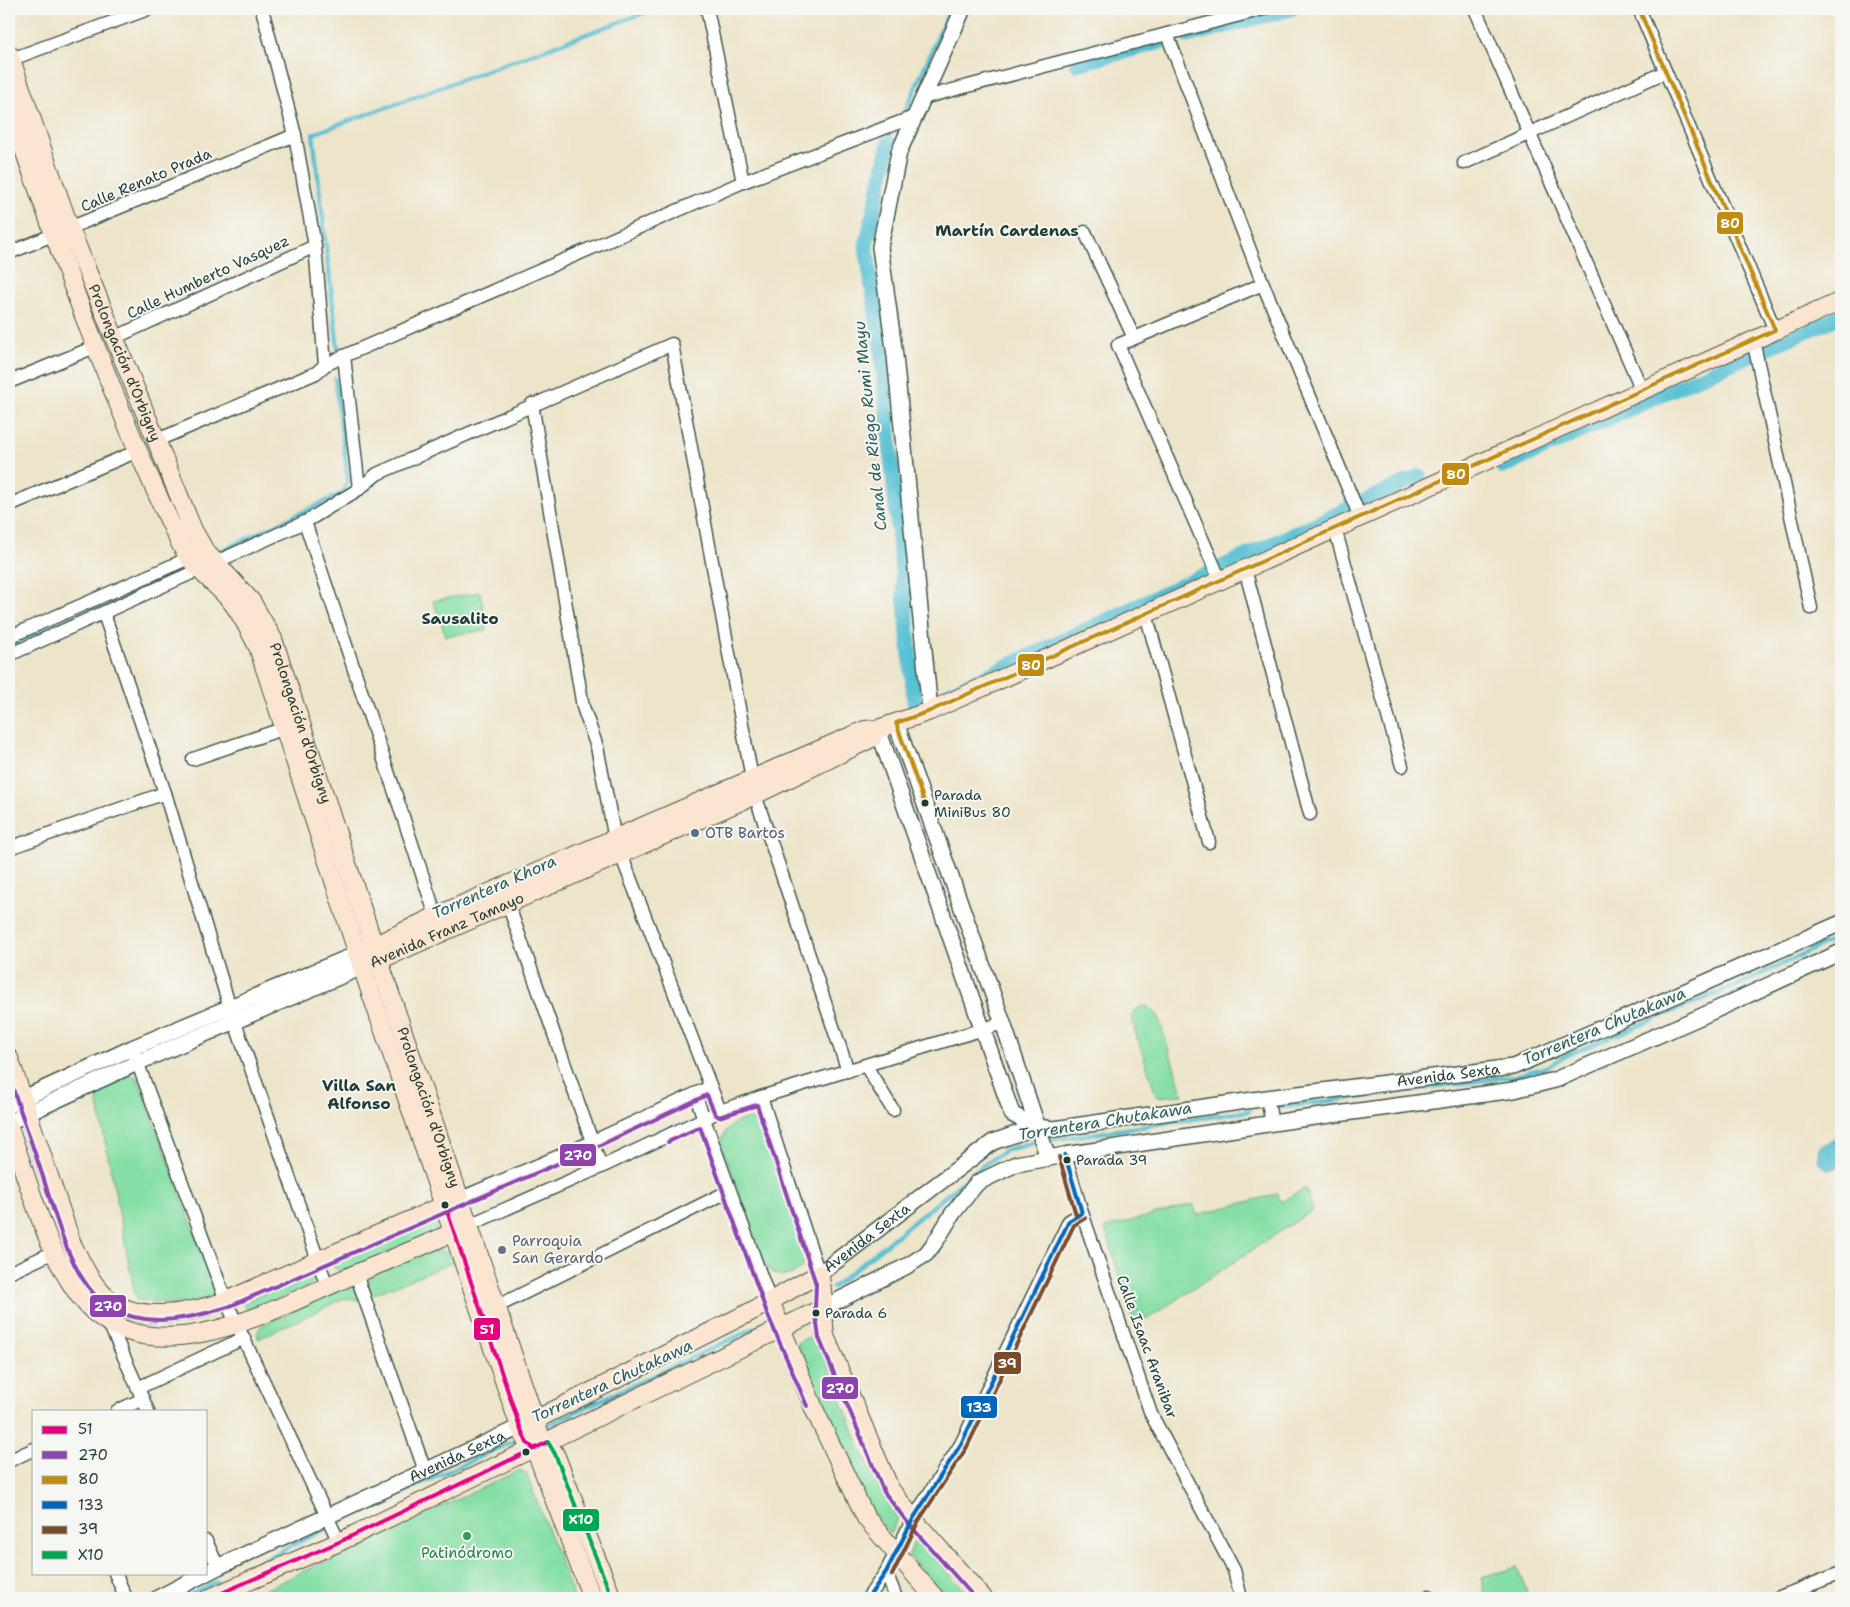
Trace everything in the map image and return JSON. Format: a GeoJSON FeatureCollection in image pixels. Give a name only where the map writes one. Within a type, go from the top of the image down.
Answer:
{"type":"FeatureCollection","features":[{"type":"Feature","properties":{"kind":"main road","name":"Prolongación d'Orbigny"},"geometry":{"type":"LineString","coordinates":[[9,58],[97,346],[138,451],[203,561],[258,646],[360,961],[452,1202],[488,1310],[533,1433]]}},
{"type":"Feature","properties":{"kind":"main road","name":"Prolongación d'Orbigny"},"geometry":{"type":"LineString","coordinates":[[9,107],[62,232],[114,338],[193,530],[203,561],[251,601],[273,639],[377,953],[452,1202]]}},
{"type":"Feature","properties":{"kind":"main road","name":"Avenida Franz Tamayo"},"geometry":{"type":"LineString","coordinates":[[377,953],[436,916],[617,846],[870,740],[878,730],[930,711],[1841,301]]}},
{"type":"Feature","properties":{"kind":"main road","name":"Avenida Franz Tamayo"},"geometry":{"type":"LineString","coordinates":[[360,961],[508,904],[617,846]]}},
{"type":"Feature","properties":{"kind":"main road"},"geometry":{"type":"LineString","coordinates":[[9,1058],[20,1106],[72,1244],[83,1266],[103,1295],[116,1303],[136,1311],[160,1314],[187,1313],[226,1301],[452,1202]]}},
{"type":"Feature","properties":{"kind":"main road"},"geometry":{"type":"LineString","coordinates":[[9,1127],[54,1252],[69,1280],[88,1306],[109,1323],[147,1336],[241,1331],[327,1286],[461,1228]]}},
{"type":"Feature","properties":{"kind":"main road"},"geometry":{"type":"LineString","coordinates":[[821,1283],[824,1336],[890,1489],[913,1519],[983,1598]]}},
{"type":"Feature","properties":{"kind":"main road","name":"Avenida Sexta"},"geometry":{"type":"LineString","coordinates":[[210,1598],[332,1527],[533,1433],[776,1315],[821,1283]]}},
{"type":"Feature","properties":{"kind":"main road","name":"Avenida Sexta"},"geometry":{"type":"LineString","coordinates":[[533,1433],[776,1315],[821,1309]]}},
{"type":"Feature","properties":{"kind":"main road"},"geometry":{"type":"LineString","coordinates":[[776,1315],[815,1411],[866,1518],[894,1553],[935,1598]]}},
{"type":"Feature","properties":{"kind":"main road"},"geometry":{"type":"LineString","coordinates":[[533,1433],[592,1598]]}},
{"type":"Feature","properties":{"kind":"main road"},"geometry":{"type":"LineString","coordinates":[[533,1433],[555,1454],[612,1598]]}},
{"type":"Feature","properties":{"kind":"street"},"geometry":{"type":"LineString","coordinates":[[9,58],[148,9]]}},
{"type":"Feature","properties":{"kind":"street"},"geometry":{"type":"LineString","coordinates":[[262,9],[295,135],[316,246],[325,365]]}},
{"type":"Feature","properties":{"kind":"street"},"geometry":{"type":"LineString","coordinates":[[706,9],[743,182]]}},
{"type":"Feature","properties":{"kind":"street"},"geometry":{"type":"LineString","coordinates":[[930,711],[895,356],[880,247],[899,152],[963,9]]}},
{"type":"Feature","properties":{"kind":"street"},"geometry":{"type":"LineString","coordinates":[[922,98],[1263,9]]}},
{"type":"Feature","properties":{"kind":"street"},"geometry":{"type":"LineString","coordinates":[[1475,9],[1642,390]]}},
{"type":"Feature","properties":{"kind":"street"},"geometry":{"type":"LineString","coordinates":[[1639,9],[1775,330]]}},
{"type":"Feature","properties":{"kind":"street"},"geometry":{"type":"LineString","coordinates":[[1167,34],[1263,284],[1360,517]]}},
{"type":"Feature","properties":{"kind":"street"},"geometry":{"type":"LineString","coordinates":[[1464,163],[1665,72]]}},
{"type":"Feature","properties":{"kind":"street"},"geometry":{"type":"LineString","coordinates":[[156,441],[316,374],[325,365],[344,356],[743,182],[916,116]]}},
{"type":"Feature","properties":{"kind":"street","name":"Calle Renato Prada"},"geometry":{"type":"LineString","coordinates":[[9,252],[62,232],[295,135]]}},
{"type":"Feature","properties":{"kind":"street"},"geometry":{"type":"LineString","coordinates":[[1085,232],[1134,338]]}},
{"type":"Feature","properties":{"kind":"street","name":"Calle Humberto Vasquez"},"geometry":{"type":"LineString","coordinates":[[114,338],[316,246]]}},
{"type":"Feature","properties":{"kind":"street"},"geometry":{"type":"LineString","coordinates":[[1224,579],[1217,573],[1118,345],[1263,284]]}},
{"type":"Feature","properties":{"kind":"street"},"geometry":{"type":"LineString","coordinates":[[1753,340],[1811,608]]}},
{"type":"Feature","properties":{"kind":"street"},"geometry":{"type":"LineString","coordinates":[[9,637],[305,522],[359,489],[377,474],[532,404],[672,344],[754,787],[848,1071]]}},
{"type":"Feature","properties":{"kind":"street"},"geometry":{"type":"LineString","coordinates":[[9,382],[97,346]]}},
{"type":"Feature","properties":{"kind":"street"},"geometry":{"type":"LineString","coordinates":[[344,356],[359,489]]}},
{"type":"Feature","properties":{"kind":"street"},"geometry":{"type":"LineString","coordinates":[[532,404],[583,707],[597,747],[617,846],[720,1112]]}},
{"type":"Feature","properties":{"kind":"street"},"geometry":{"type":"LineString","coordinates":[[9,506],[138,451]]}},
{"type":"Feature","properties":{"kind":"street"},"geometry":{"type":"LineString","coordinates":[[305,522],[436,916]]}},
{"type":"Feature","properties":{"kind":"street"},"geometry":{"type":"LineString","coordinates":[[1335,529],[1402,766]]}},
{"type":"Feature","properties":{"kind":"street"},"geometry":{"type":"LineString","coordinates":[[9,655],[104,614],[203,561]]}},
{"type":"Feature","properties":{"kind":"street"},"geometry":{"type":"LineString","coordinates":[[1245,569],[1310,814]]}},
{"type":"Feature","properties":{"kind":"street"},"geometry":{"type":"LineString","coordinates":[[104,614],[165,793],[232,1015],[327,1286]]}},
{"type":"Feature","properties":{"kind":"street"},"geometry":{"type":"LineString","coordinates":[[1146,614],[1210,842]]}},
{"type":"Feature","properties":{"kind":"street"},"geometry":{"type":"LineString","coordinates":[[896,723],[1003,1024],[1042,1142]]}},
{"type":"Feature","properties":{"kind":"street"},"geometry":{"type":"LineString","coordinates":[[193,759],[285,728]]}},
{"type":"Feature","properties":{"kind":"street"},"geometry":{"type":"LineString","coordinates":[[878,730],[1012,1114],[1042,1142]]}},
{"type":"Feature","properties":{"kind":"street"},"geometry":{"type":"LineString","coordinates":[[9,848],[165,793]]}},
{"type":"Feature","properties":{"kind":"street"},"geometry":{"type":"LineString","coordinates":[[508,904],[601,1167]]}},
{"type":"Feature","properties":{"kind":"street","name":"Avenida Sexta"},"geometry":{"type":"LineString","coordinates":[[821,1283],[993,1142],[1042,1142],[1065,1154],[1269,1108],[1513,1067],[1841,922]]}},
{"type":"Feature","properties":{"kind":"street","name":"Avenida Sexta"},"geometry":{"type":"LineString","coordinates":[[821,1309],[907,1266],[926,1254],[953,1213],[977,1183],[1016,1164],[1054,1129],[1269,1108],[1514,1090],[1555,1080],[1700,1017],[1841,952]]}},
{"type":"Feature","properties":{"kind":"street","name":"Avenida Franz Tamayo"},"geometry":{"type":"LineString","coordinates":[[20,1106],[139,1062],[232,1015],[360,961]]}},
{"type":"Feature","properties":{"kind":"street","name":"Avenida Franz Tamayo"},"geometry":{"type":"LineString","coordinates":[[9,1122],[20,1106],[132,1048],[232,1015]]}},
{"type":"Feature","properties":{"kind":"street"},"geometry":{"type":"LineString","coordinates":[[461,1228],[601,1167],[704,1118],[761,1096],[1003,1024]]}},
{"type":"Feature","properties":{"kind":"street"},"geometry":{"type":"LineString","coordinates":[[132,1048],[139,1062],[226,1301],[332,1527]]}},
{"type":"Feature","properties":{"kind":"street"},"geometry":{"type":"LineString","coordinates":[[866,1066],[893,1110]]}},
{"type":"Feature","properties":{"kind":"street"},"geometry":{"type":"LineString","coordinates":[[452,1202],[592,1142],[710,1086]]}},
{"type":"Feature","properties":{"kind":"street"},"geometry":{"type":"LineString","coordinates":[[694,1094],[776,1315]]}},
{"type":"Feature","properties":{"kind":"street"},"geometry":{"type":"LineString","coordinates":[[761,1096],[821,1283]]}},
{"type":"Feature","properties":{"kind":"street","name":"Calle Isaac Aranibar"},"geometry":{"type":"LineString","coordinates":[[1065,1154],[1082,1213],[1151,1414],[1234,1570],[1241,1598]]}},
{"type":"Feature","properties":{"kind":"street"},"geometry":{"type":"LineString","coordinates":[[488,1310],[730,1192]]}},
{"type":"Feature","properties":{"kind":"street"},"geometry":{"type":"LineString","coordinates":[[868,1598],[886,1572],[913,1519],[961,1444],[1069,1221],[1082,1213]]}},
{"type":"Feature","properties":{"kind":"street"},"geometry":{"type":"LineString","coordinates":[[9,1273],[54,1252]]}},
{"type":"Feature","properties":{"kind":"street"},"geometry":{"type":"LineString","coordinates":[[356,1274],[425,1471]]}},
{"type":"Feature","properties":{"kind":"street"},"geometry":{"type":"LineString","coordinates":[[109,1323],[148,1410]]}},
{"type":"Feature","properties":{"kind":"street"},"geometry":{"type":"LineString","coordinates":[[118,1410],[140,1393],[241,1331]]}},
{"type":"Feature","properties":{"kind":"street","name":"Avenida Sexta"},"geometry":{"type":"LineString","coordinates":[[208,1573],[332,1527],[425,1471],[533,1433]]}},
{"type":"Feature","properties":{"kind":"street"},"geometry":{"type":"LineString","coordinates":[[9,1461],[32,1451]]}},
{"type":"Feature","properties":{"kind":"street"},"geometry":{"type":"LineString","coordinates":[[208,1546],[218,1568]]}},
{"type":"Feature","properties":{"kind":"street"},"geometry":{"type":"LineString","coordinates":[[886,1572],[896,1598]]}},
{"type":"Feature","properties":{"kind":"street"},"geometry":{"type":"LineString","coordinates":[[1776,1598],[1841,1573]]}},
{"type":"Feature","properties":{"kind":"street"},"geometry":{"type":"LineString","coordinates":[[115,1574],[126,1598]]}},
{"type":"Feature","properties":{"kind":"street","name":"Avenida Sexta"},"geometry":{"type":"LineString","coordinates":[[158,1598],[206,1574]]}},
{"type":"Feature","properties":{"kind":"green space"},"geometry":{"type":"Polygon","coordinates":[[[480,592],[487,630],[446,636],[433,601],[480,592]]]}},
{"type":"Feature","properties":{"kind":"green space"},"geometry":{"type":"Polygon","coordinates":[[[1147,1006],[1158,1016],[1183,1095],[1157,1097],[1132,1022],[1132,1014],[1140,1007],[1147,1006]]]}},
{"type":"Feature","properties":{"kind":"green space"},"geometry":{"type":"Polygon","coordinates":[[[132,1075],[138,1078],[216,1291],[212,1299],[172,1304],[136,1300],[95,1089],[132,1075]]]}},
{"type":"Feature","properties":{"kind":"green space"},"geometry":{"type":"Polygon","coordinates":[[[748,1119],[760,1123],[765,1128],[806,1254],[805,1262],[801,1268],[791,1274],[778,1275],[766,1268],[721,1143],[730,1126],[748,1119]]]}},
{"type":"Feature","properties":{"kind":"green space"},"geometry":{"type":"Polygon","coordinates":[[[1306,1188],[1313,1210],[1135,1327],[1105,1228],[1193,1204],[1197,1215],[1277,1194],[1281,1202],[1306,1188]]]}},
{"type":"Feature","properties":{"kind":"green space"},"geometry":{"type":"Polygon","coordinates":[[[430,1217],[438,1223],[435,1232],[343,1272],[334,1268],[334,1263],[430,1217]]]}},
{"type":"Feature","properties":{"kind":"green space"},"geometry":{"type":"Polygon","coordinates":[[[441,1251],[450,1255],[456,1261],[372,1295],[368,1285],[371,1276],[428,1252],[441,1251]]]}},
{"type":"Feature","properties":{"kind":"green space"},"geometry":{"type":"Polygon","coordinates":[[[309,1272],[315,1278],[311,1286],[248,1311],[244,1307],[244,1302],[309,1272]]]}},
{"type":"Feature","properties":{"kind":"green space"},"geometry":{"type":"Polygon","coordinates":[[[346,1287],[355,1290],[359,1300],[345,1298],[258,1339],[258,1331],[261,1326],[346,1287]]]}},
{"type":"Feature","properties":{"kind":"green space"},"geometry":{"type":"Polygon","coordinates":[[[818,1333],[843,1404],[863,1453],[898,1518],[890,1534],[863,1501],[797,1343],[818,1333]]]}},
{"type":"Feature","properties":{"kind":"green space","name":"Patinódromo"},"geometry":{"type":"Polygon","coordinates":[[[520,1470],[526,1473],[574,1598],[247,1598],[520,1470]]]}},
{"type":"Feature","properties":{"kind":"green space"},"geometry":{"type":"Polygon","coordinates":[[[914,1540],[923,1544],[971,1598],[947,1598],[909,1556],[914,1540]]]}},
{"type":"Feature","properties":{"kind":"green space"},"geometry":{"type":"Polygon","coordinates":[[[1518,1567],[1529,1598],[1486,1598],[1481,1577],[1518,1567]]]}},
{"type":"Feature","properties":{"kind":"water"},"geometry":{"type":"Polygon","coordinates":[[[1841,1137],[1841,1166],[1829,1170],[1818,1162],[1820,1146],[1841,1137]]]}},
{"type":"Feature","properties":{"kind":"waterway"},"geometry":{"type":"LineString","coordinates":[[338,349],[313,134],[655,9]]}},
{"type":"Feature","properties":{"kind":"waterway","name":"Torrentera Khora"},"geometry":{"type":"LineString","coordinates":[[906,110],[950,9]]}},
{"type":"Feature","properties":{"kind":"waterway","name":"Canal de Riego Rumi Mayu"},"geometry":{"type":"LineString","coordinates":[[1187,36],[1291,9]]}},
{"type":"Feature","properties":{"kind":"waterway","name":"Canal de Riego Rumi Mayu"},"geometry":{"type":"LineString","coordinates":[[1077,64],[1165,41]]}},
{"type":"Feature","properties":{"kind":"waterway","name":"Canal de Riego Rumi Mayu"},"geometry":{"type":"LineString","coordinates":[[889,142],[866,246],[881,347],[915,709],[931,702]]}},
{"type":"Feature","properties":{"kind":"waterway"},"geometry":{"type":"LineString","coordinates":[[1503,467],[1689,382],[1841,316]]}},
{"type":"Feature","properties":{"kind":"waterway"},"geometry":{"type":"LineString","coordinates":[[217,553],[343,493],[348,479],[335,379]]}},
{"type":"Feature","properties":{"kind":"waterway"},"geometry":{"type":"LineString","coordinates":[[951,692],[1419,476]]}},
{"type":"Feature","properties":{"kind":"waterway"},"geometry":{"type":"LineString","coordinates":[[9,646],[186,568]]}},
{"type":"Feature","properties":{"kind":"waterway","name":"Torrentera Chutakawa"},"geometry":{"type":"LineString","coordinates":[[1276,1108],[1515,1076],[1547,1067],[1567,1055],[1738,985],[1841,936]]}},
{"type":"Feature","properties":{"kind":"waterway"},"geometry":{"type":"LineString","coordinates":[[59,1090],[100,1072]]}},
{"type":"Feature","properties":{"kind":"waterway","name":"Torrentera Chutakawa"},"geometry":{"type":"LineString","coordinates":[[833,1287],[985,1164],[1006,1150],[1036,1142],[1249,1111]]}},
{"type":"Feature","properties":{"kind":"waterway","name":"Torrentera Chutakawa"},"geometry":{"type":"LineString","coordinates":[[541,1428],[755,1328]]}},
{"type":"Feature","properties":{"kind":"waterway","name":"Torrentera Chutakawa"},"geometry":{"type":"LineString","coordinates":[[344,1519],[521,1438]]}},
{"type":"Feature","properties":{"kind":"waterway","name":"Torrentera Chutakawa"},"geometry":{"type":"LineString","coordinates":[[231,1576],[323,1530]]}},
{"type":"Feature","properties":{"kind":"waterway","name":"Torrentera Chutakawa"},"geometry":{"type":"LineString","coordinates":[[183,1598],[217,1582]]}},
{"type":"Feature","properties":{"kind":"transit line","name":"80"},"geometry":{"type":"LineString","coordinates":[[925,804],[896,723],[930,711],[1775,330],[1639,9]]}},
{"type":"Feature","properties":{"kind":"transit line","name":"270"},"geometry":{"type":"LineString","coordinates":[[9,1077],[67,1250],[76,1268],[99,1300],[114,1310],[142,1319],[156,1320],[186,1318],[228,1307],[594,1148],[707,1095],[715,1114],[719,1117],[757,1105],[816,1284],[815,1309],[819,1338],[884,1492],[908,1523],[975,1598]]}},
{"type":"Feature","properties":{"kind":"transit line","name":"270"},"geometry":{"type":"LineString","coordinates":[[668,1142],[700,1127],[767,1313],[807,1406]]}},
{"type":"Feature","properties":{"kind":"transit line","name":"133"},"geometry":{"type":"LineString","coordinates":[[1065,1155],[1082,1213]]}},
{"type":"Feature","properties":{"kind":"transit line","name":"39"},"geometry":{"type":"LineString","coordinates":[[1059,1157],[1076,1215]]}},
{"type":"Feature","properties":{"kind":"transit line","name":"51"},"geometry":{"type":"LineString","coordinates":[[445,1205],[520,1427],[527,1443],[535,1449]]}},
{"type":"Feature","properties":{"kind":"transit line","name":"133"},"geometry":{"type":"LineString","coordinates":[[868,1598],[886,1572],[913,1519],[961,1444],[1069,1221],[1082,1213]]}},
{"type":"Feature","properties":{"kind":"transit line","name":"39"},"geometry":{"type":"LineString","coordinates":[[892,1575],[918,1522],[967,1447],[1074,1225],[1085,1218]]}},
{"type":"Feature","properties":{"kind":"transit line","name":"51"},"geometry":{"type":"LineString","coordinates":[[210,1598],[339,1542],[548,1442]]}},
{"type":"Feature","properties":{"kind":"transit line","name":"X10"},"geometry":{"type":"LineString","coordinates":[[548,1442],[555,1454],[612,1598]]}},
{"type":"Feature","properties":{"kind":"place","name":"Parada MiniBus 80"},"geometry":{"type":"Point","coordinates":[925,803]}},
{"type":"Feature","properties":{"kind":"place","name":"OTB Bartos"},"geometry":{"type":"Point","coordinates":[695,833]}},
{"type":"Feature","properties":{"kind":"place","name":"Parada 39"},"geometry":{"type":"Point","coordinates":[1067,1160]}},
{"type":"Feature","properties":{"kind":"place","name":"Parroquia San Gerardo"},"geometry":{"type":"Point","coordinates":[502,1250]}},
{"type":"Feature","properties":{"kind":"place","name":"Parada 6"},"geometry":{"type":"Point","coordinates":[816,1313]}},
{"type":"Feature","properties":{"kind":"place","name":"Patinódromo"},"geometry":{"type":"Point","coordinates":[467,1536]}},
{"type":"Feature","properties":{"kind":"district","name":"Martín Cardenas"},"geometry":{"type":"Point","coordinates":[1007,230]}},
{"type":"Feature","properties":{"kind":"district","name":"Sausalito"},"geometry":{"type":"Point","coordinates":[460,618]}},
{"type":"Feature","properties":{"kind":"district","name":"Villa San Alfonso"},"geometry":{"type":"Point","coordinates":[359,1094]}}]}
